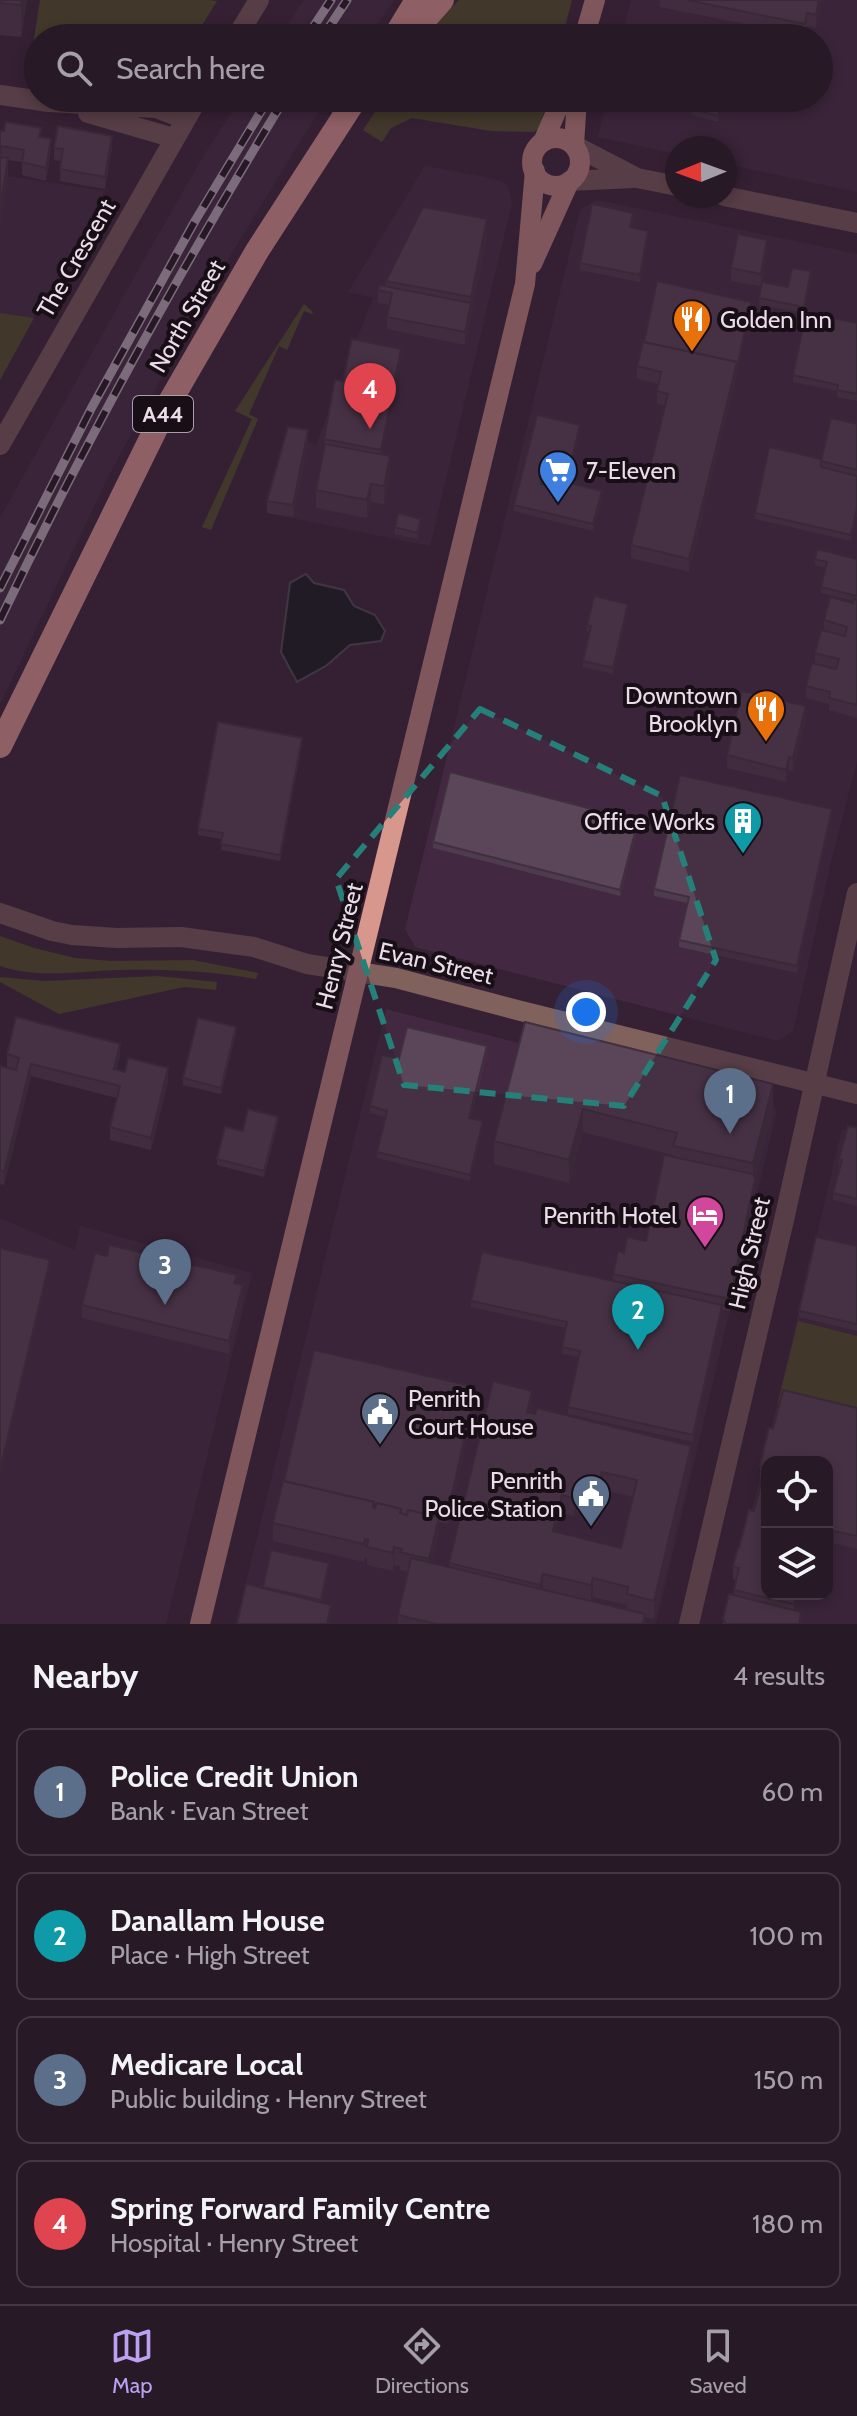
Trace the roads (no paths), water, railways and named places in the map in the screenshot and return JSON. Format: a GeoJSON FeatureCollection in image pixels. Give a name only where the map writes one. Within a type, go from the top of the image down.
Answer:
{"type":"FeatureCollection","features":[{"type":"Feature","properties":{"kind":"highway"},"geometry":{"type":"LineString","coordinates":[[402,24],[417,0]]}},
{"type":"Feature","properties":{"kind":"highway"},"geometry":{"type":"LineString","coordinates":[[421,24],[442,0]]}},
{"type":"Feature","properties":{"kind":"highway","name":"North Street"},"geometry":{"type":"LineString","coordinates":[[0,746],[164,412],[257,251],[347,112]]}},
{"type":"Feature","properties":{"kind":"main road"},"geometry":{"type":"LineString","coordinates":[[543,142],[556,137],[569,141],[579,153],[579,169],[569,182],[549,184],[535,171],[533,157],[556,112]]}},
{"type":"Feature","properties":{"kind":"main road"},"geometry":{"type":"LineString","coordinates":[[574,146],[576,112]]}},
{"type":"Feature","properties":{"kind":"main road","name":"Henry Street"},"geometry":{"type":"LineString","coordinates":[[200,1624],[526,279],[535,171]]}},
{"type":"Feature","properties":{"kind":"main road","name":"Henry Street"},"geometry":{"type":"LineString","coordinates":[[526,279],[569,182]]}},
{"type":"Feature","properties":{"kind":"street"},"geometry":{"type":"LineString","coordinates":[[244,24],[259,0]]}},
{"type":"Feature","properties":{"kind":"street"},"geometry":{"type":"LineString","coordinates":[[0,95],[24,98]]}},
{"type":"Feature","properties":{"kind":"street"},"geometry":{"type":"LineString","coordinates":[[84,112],[174,138]]}},
{"type":"Feature","properties":{"kind":"street"},"geometry":{"type":"LineString","coordinates":[[167,112],[185,119]]}},
{"type":"Feature","properties":{"kind":"street","name":"The Crescent"},"geometry":{"type":"LineString","coordinates":[[0,445],[189,112]]}},
{"type":"Feature","properties":{"kind":"street"},"geometry":{"type":"LineString","coordinates":[[574,146],[637,178]]}},
{"type":"Feature","properties":{"kind":"street"},"geometry":{"type":"LineString","coordinates":[[569,182],[637,178],[665,184]]}},
{"type":"Feature","properties":{"kind":"street"},"geometry":{"type":"LineString","coordinates":[[737,199],[857,223]]}},
{"type":"Feature","properties":{"kind":"street","name":"High Street"},"geometry":{"type":"LineString","coordinates":[[689,1624],[857,893]]}},
{"type":"Feature","properties":{"kind":"street","name":"Evan Street"},"geometry":{"type":"LineString","coordinates":[[0,913],[72,935],[205,939],[254,947],[307,964],[396,978],[857,1094]]}},
{"type":"Feature","properties":{"kind":"railway"},"geometry":{"type":"LineString","coordinates":[[315,24],[331,0]]}},
{"type":"Feature","properties":{"kind":"railway"},"geometry":{"type":"LineString","coordinates":[[331,24],[347,0]]}},
{"type":"Feature","properties":{"kind":"railway"},"geometry":{"type":"LineString","coordinates":[[0,588],[92,407],[195,221],[261,112]]}},
{"type":"Feature","properties":{"kind":"railway"},"geometry":{"type":"LineString","coordinates":[[0,620],[136,355],[277,112]]}},
{"type":"Feature","properties":{"kind":"place","name":"Golden Inn"},"geometry":{"type":"Point","coordinates":[692,353]}},
{"type":"Feature","properties":{"kind":"place","name":"Spring Forward Family Centre"},"geometry":{"type":"Point","coordinates":[370,429]}},
{"type":"Feature","properties":{"kind":"place","name":"7-Eleven"},"geometry":{"type":"Point","coordinates":[558,504]}},
{"type":"Feature","properties":{"kind":"place","name":"Downtown Brooklyn"},"geometry":{"type":"Point","coordinates":[766,743]}},
{"type":"Feature","properties":{"kind":"place","name":"Office Works"},"geometry":{"type":"Point","coordinates":[743,855]}},
{"type":"Feature","properties":{"kind":"place","name":"Police Credit Union"},"geometry":{"type":"Point","coordinates":[730,1134]}},
{"type":"Feature","properties":{"kind":"place","name":"Penrith Hotel"},"geometry":{"type":"Point","coordinates":[705,1249]}},
{"type":"Feature","properties":{"kind":"place","name":"Medicare Local"},"geometry":{"type":"Point","coordinates":[165,1305]}},
{"type":"Feature","properties":{"kind":"place","name":"Danallam House"},"geometry":{"type":"Point","coordinates":[638,1350]}},
{"type":"Feature","properties":{"kind":"place","name":"Penrith Court House"},"geometry":{"type":"Point","coordinates":[380,1446]}},
{"type":"Feature","properties":{"kind":"place","name":"Penrith Police Station"},"geometry":{"type":"Point","coordinates":[591,1528]}}]}
